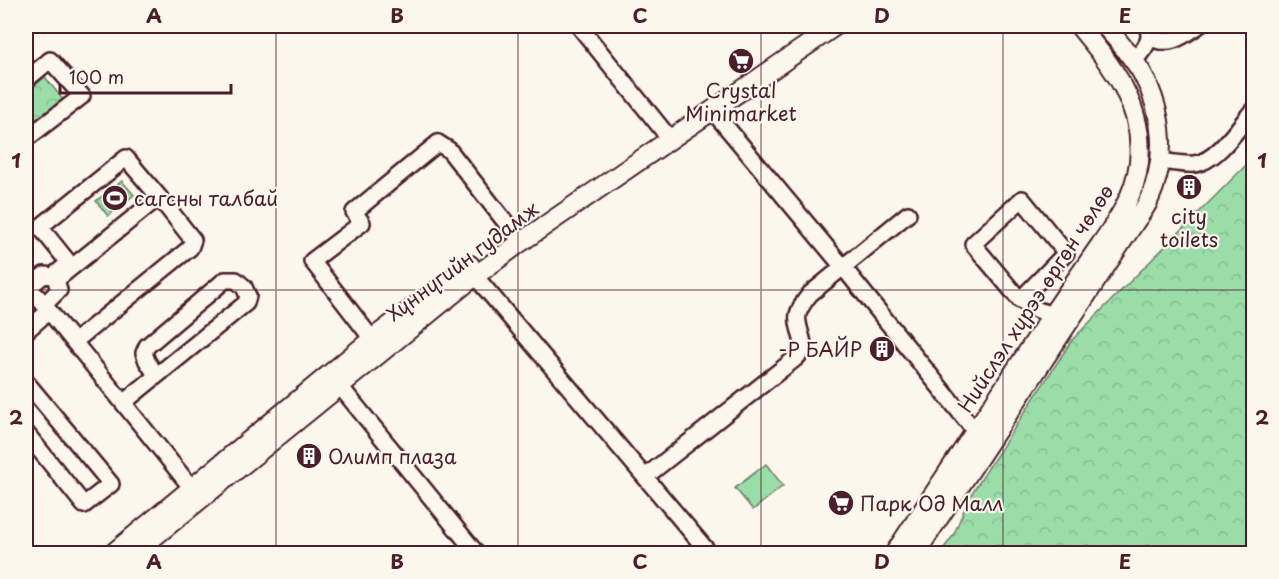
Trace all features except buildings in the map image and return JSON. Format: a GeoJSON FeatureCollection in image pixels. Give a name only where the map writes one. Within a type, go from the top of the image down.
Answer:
{"type":"FeatureCollection","features":[{"type":"Feature","properties":{"kind":"main road","name":"Хүннүгийн гудамж"},"geometry":{"type":"LineString","coordinates":[[112,554],[196,494],[339,385],[377,345],[475,276],[814,26]]}},
{"type":"Feature","properties":{"kind":"main road","name":"Хүннүгийн гудамж"},"geometry":{"type":"LineString","coordinates":[[140,551],[196,494],[514,233],[667,135],[712,110],[835,26]]}},
{"type":"Feature","properties":{"kind":"main road","name":"Нийслэл хүрээ өргөн чөлөө"},"geometry":{"type":"LineString","coordinates":[[915,554],[974,444],[1052,315],[1128,202],[1139,162],[1136,120],[1126,90],[1103,54],[1078,26]]}},
{"type":"Feature","properties":{"kind":"main road","name":"Нийслэл хүрээ өргөн чөлөө"},"geometry":{"type":"LineString","coordinates":[[894,554],[1147,204],[1155,186],[1160,169],[1161,141],[1159,118],[1152,95],[1141,72],[1106,26]]}},
{"type":"Feature","properties":{"kind":"street"},"geometry":{"type":"LineString","coordinates":[[579,26],[667,135]]}},
{"type":"Feature","properties":{"kind":"street"},"geometry":{"type":"LineString","coordinates":[[1134,62],[1148,31],[1157,41],[1163,42],[1179,38],[1198,26]]}},
{"type":"Feature","properties":{"kind":"street"},"geometry":{"type":"LineString","coordinates":[[26,80],[50,60],[82,96],[26,140]]}},
{"type":"Feature","properties":{"kind":"street"},"geometry":{"type":"LineString","coordinates":[[1160,161],[1196,164],[1208,158],[1218,152],[1254,109]]}},
{"type":"Feature","properties":{"kind":"street"},"geometry":{"type":"LineString","coordinates":[[712,110],[843,267],[974,444]]}},
{"type":"Feature","properties":{"kind":"street"},"geometry":{"type":"LineString","coordinates":[[377,345],[312,261],[362,223],[354,212],[438,143],[449,150],[514,233]]}},
{"type":"Feature","properties":{"kind":"street"},"geometry":{"type":"LineString","coordinates":[[74,342],[190,248],[193,240],[126,158],[40,227],[69,263],[53,276],[44,275],[28,286],[196,494]]}},
{"type":"Feature","properties":{"kind":"street"},"geometry":{"type":"LineString","coordinates":[[26,331],[59,290],[57,280],[159,197]]}},
{"type":"Feature","properties":{"kind":"street"},"geometry":{"type":"LineString","coordinates":[[1020,300],[1066,253],[1022,199],[974,244],[1020,300],[1052,315]]}},
{"type":"Feature","properties":{"kind":"street"},"geometry":{"type":"LineString","coordinates":[[645,477],[796,358],[804,349],[797,322],[799,308],[810,294],[908,214]]}},
{"type":"Feature","properties":{"kind":"street"},"geometry":{"type":"LineString","coordinates":[[475,276],[710,554]]}},
{"type":"Feature","properties":{"kind":"street"},"geometry":{"type":"LineString","coordinates":[[123,403],[246,303],[248,296],[244,286],[236,280],[225,280],[147,346],[144,353],[156,375]]}},
{"type":"Feature","properties":{"kind":"street"},"geometry":{"type":"LineString","coordinates":[[26,382],[111,484],[84,505],[26,433]]}},
{"type":"Feature","properties":{"kind":"street"},"geometry":{"type":"LineString","coordinates":[[339,385],[477,554]]}},
{"type":"Feature","properties":{"kind":"green space"},"geometry":{"type":"Polygon","coordinates":[[[45,77],[64,101],[26,132],[26,92],[45,77]]]}},
{"type":"Feature","properties":{"kind":"green space"},"geometry":{"type":"Polygon","coordinates":[[[1253,158],[1253,553],[940,553],[953,536],[970,496],[1072,340],[1253,158]]]}},
{"type":"Feature","properties":{"kind":"green space","name":"сагсны талбай"},"geometry":{"type":"Polygon","coordinates":[[[122,181],[134,195],[108,216],[96,201],[122,181]]]}},
{"type":"Feature","properties":{"kind":"green space"},"geometry":{"type":"Polygon","coordinates":[[[766,464],[783,486],[753,510],[735,488],[766,464]]]}},
{"type":"Feature","properties":{"kind":"place","name":"Crystal Minimarket"},"geometry":{"type":"Point","coordinates":[741,61]}},
{"type":"Feature","properties":{"kind":"place","name":"city toilets"},"geometry":{"type":"Point","coordinates":[1189,187]}},
{"type":"Feature","properties":{"kind":"place","name":"сагсны талбай"},"geometry":{"type":"Point","coordinates":[115,198]}},
{"type":"Feature","properties":{"kind":"place","name":"-Р БАЙР"},"geometry":{"type":"Point","coordinates":[882,349]}},
{"type":"Feature","properties":{"kind":"place","name":"Олимп плаза"},"geometry":{"type":"Point","coordinates":[309,456]}},
{"type":"Feature","properties":{"kind":"place","name":"Парк Од Малл"},"geometry":{"type":"Point","coordinates":[841,503]}}]}
